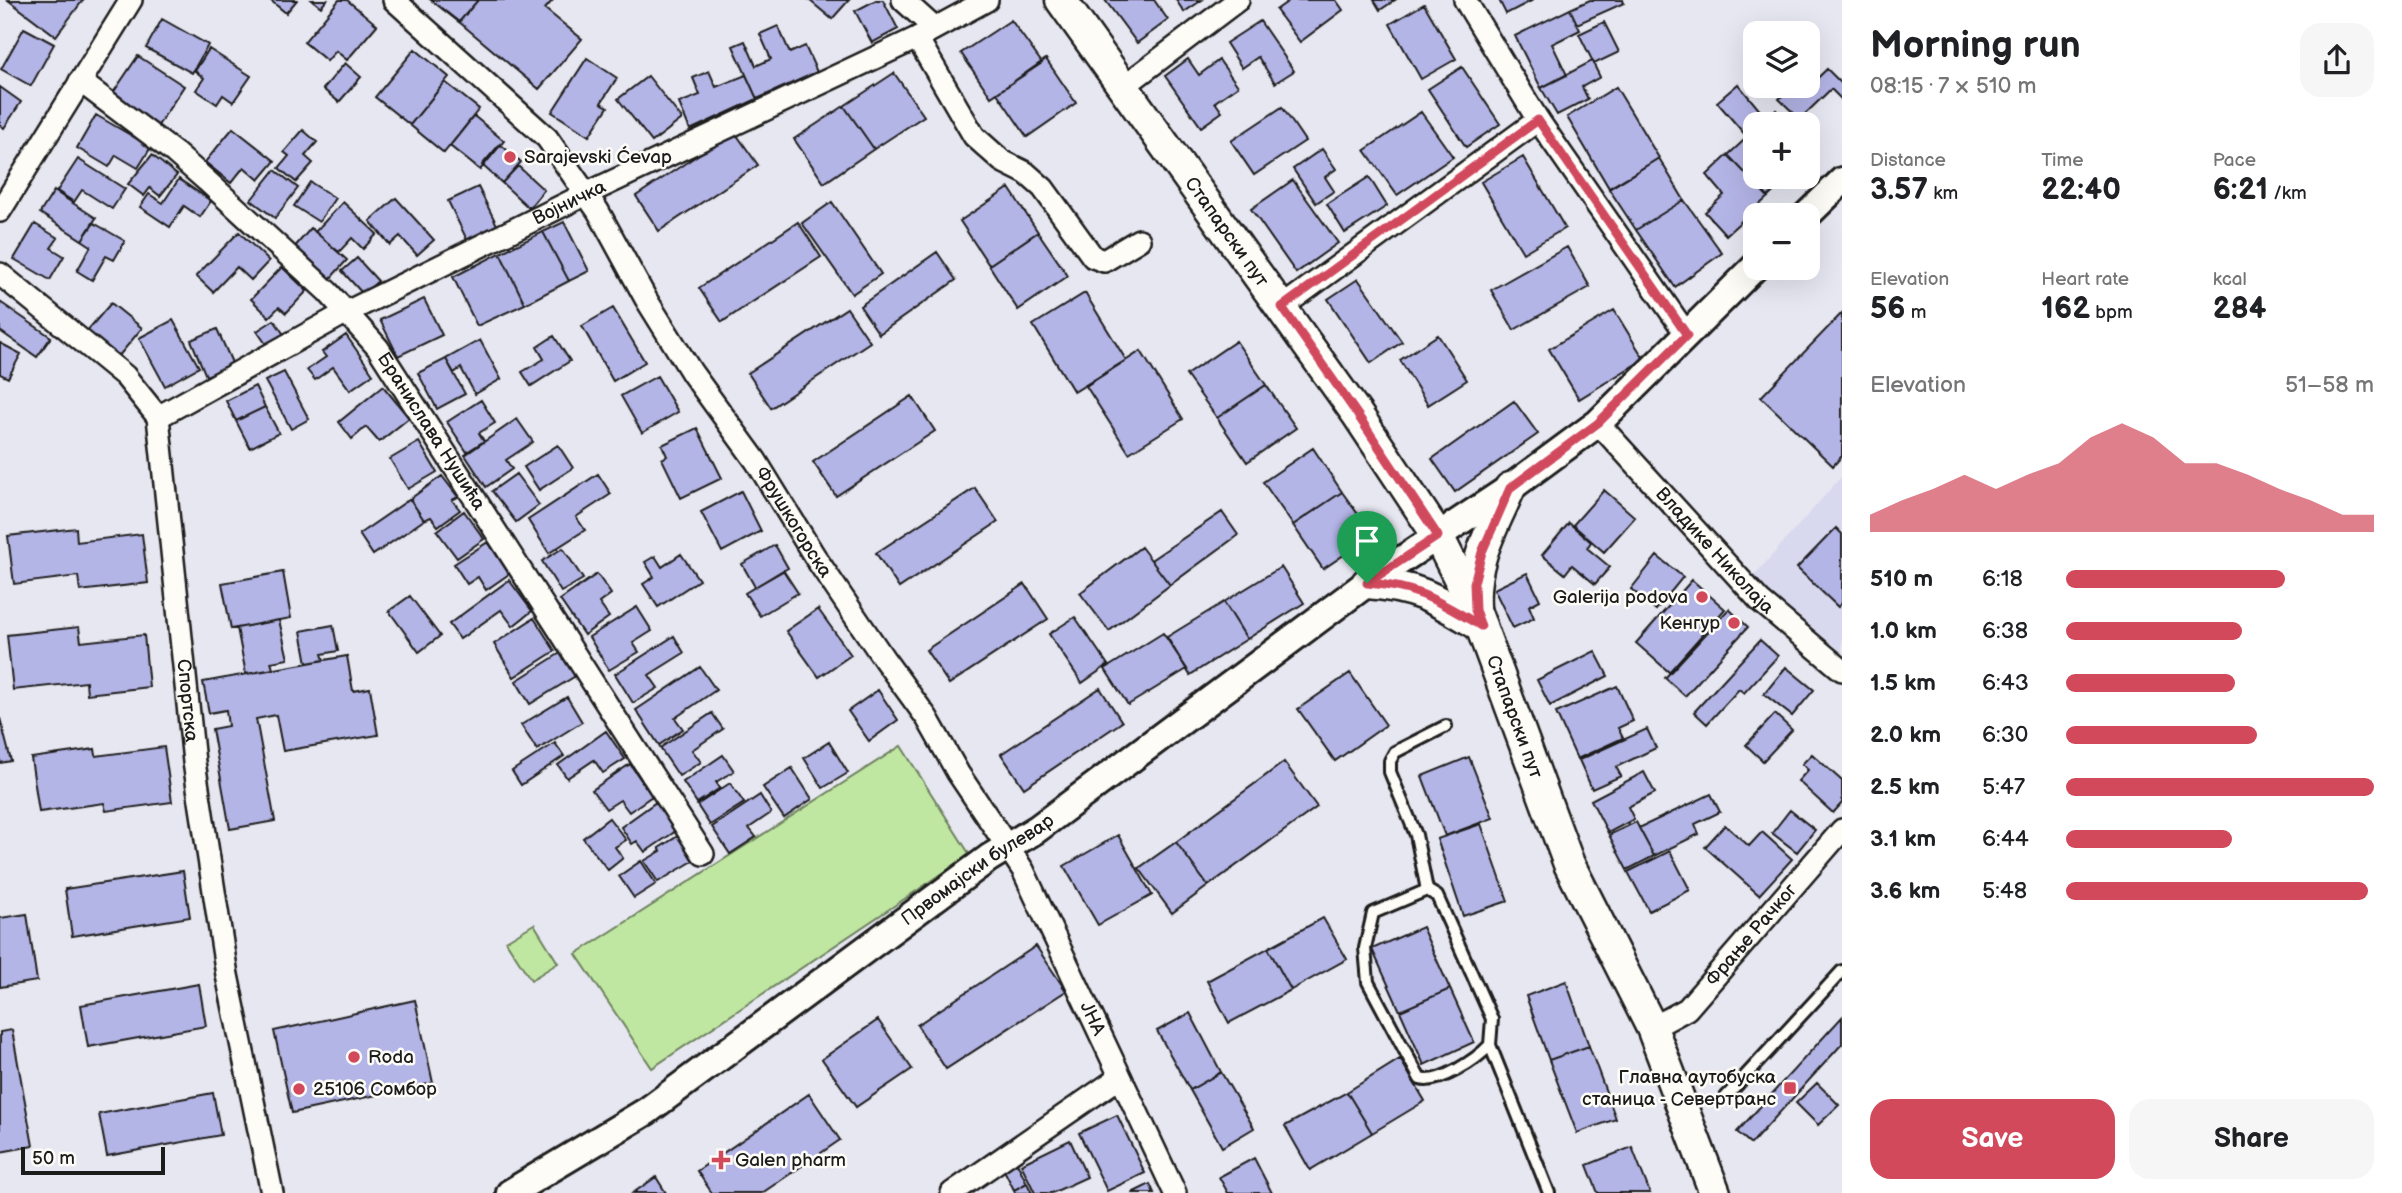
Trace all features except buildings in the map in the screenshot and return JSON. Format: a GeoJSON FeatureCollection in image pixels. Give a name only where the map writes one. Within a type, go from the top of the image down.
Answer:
{"type":"FeatureCollection","features":[{"type":"Feature","properties":{"kind":"main road","name":"Стапарски пут"},"geometry":{"type":"LineString","coordinates":[[1060,0],[1282,307],[1438,536],[1478,618],[1569,864],[1652,1028],[1715,1193]]}},
{"type":"Feature","properties":{"kind":"main road"},"geometry":{"type":"LineString","coordinates":[[1478,618],[1474,583],[1477,565],[1510,488]]}},
{"type":"Feature","properties":{"kind":"main road"},"geometry":{"type":"LineString","coordinates":[[1367,583],[1396,585],[1427,595],[1478,618]]}},
{"type":"Feature","properties":{"kind":"street"},"geometry":{"type":"LineString","coordinates":[[0,212],[131,0]]}},
{"type":"Feature","properties":{"kind":"street","name":"Фрушкогорска"},"geometry":{"type":"LineString","coordinates":[[394,0],[547,138],[586,194],[692,373],[756,461],[823,568],[927,718],[958,773],[1007,846]]}},
{"type":"Feature","properties":{"kind":"street"},"geometry":{"type":"LineString","coordinates":[[903,0],[925,33],[974,136],[1002,161],[1026,173],[1043,188],[1093,257],[1104,261],[1139,240]]}},
{"type":"Feature","properties":{"kind":"street","name":"Војничка"},"geometry":{"type":"LineString","coordinates":[[158,417],[347,312],[586,194],[925,33],[987,0]]}},
{"type":"Feature","properties":{"kind":"street"},"geometry":{"type":"LineString","coordinates":[[1123,87],[1238,0]]}},
{"type":"Feature","properties":{"kind":"street"},"geometry":{"type":"LineString","coordinates":[[1465,0],[1538,120],[1687,335]]}},
{"type":"Feature","properties":{"kind":"street","name":"Бранислава Нушића"},"geometry":{"type":"LineString","coordinates":[[80,81],[175,153],[293,260],[347,312],[378,348],[703,854]]}},
{"type":"Feature","properties":{"kind":"street"},"geometry":{"type":"LineString","coordinates":[[1282,307],[1538,120]]}},
{"type":"Feature","properties":{"kind":"street"},"geometry":{"type":"LineString","coordinates":[[1819,203],[1842,181]]}},
{"type":"Feature","properties":{"kind":"street"},"geometry":{"type":"LineString","coordinates":[[0,274],[125,376],[158,417]]}},
{"type":"Feature","properties":{"kind":"street","name":"Првомајски булевар"},"geometry":{"type":"LineString","coordinates":[[510,1193],[647,1111],[1007,846],[1037,830],[1367,583],[1510,488],[1598,423],[1743,279]]}},
{"type":"Feature","properties":{"kind":"street","name":"Спортска"},"geometry":{"type":"LineString","coordinates":[[158,417],[198,790],[228,975],[272,1193]]}},
{"type":"Feature","properties":{"kind":"street","name":"Владике Николаја"},"geometry":{"type":"LineString","coordinates":[[1598,423],[1760,601],[1842,670]]}},
{"type":"Feature","properties":{"kind":"street","name":"Фрање Рачког"},"geometry":{"type":"LineString","coordinates":[[1652,1028],[1687,1009],[1842,830]]}},
{"type":"Feature","properties":{"kind":"street","name":"ЈНА"},"geometry":{"type":"LineString","coordinates":[[1007,846],[1023,870],[1175,1193]]}},
{"type":"Feature","properties":{"kind":"street"},"geometry":{"type":"LineString","coordinates":[[954,1193],[1119,1077]]}},
{"type":"Feature","properties":{"kind":"lane"},"geometry":{"type":"LineString","coordinates":[[1446,726],[1395,752],[1391,761],[1391,772],[1416,835],[1427,890],[1437,896],[1492,1019],[1490,1045],[1549,1193]]}},
{"type":"Feature","properties":{"kind":"lane"},"geometry":{"type":"LineString","coordinates":[[1427,890],[1373,914],[1365,948],[1368,982],[1420,1079],[1427,1082],[1438,1080],[1483,1053],[1490,1045]]}},
{"type":"Feature","properties":{"kind":"lane"},"geometry":{"type":"LineString","coordinates":[[1727,1097],[1842,971]]}},
{"type":"Feature","properties":{"kind":"shaded area"},"geometry":{"type":"Polygon","coordinates":[[[1842,476],[1842,652],[1752,578],[1842,476]]]}},
{"type":"Feature","properties":{"kind":"green space"},"geometry":{"type":"Polygon","coordinates":[[[901,746],[970,855],[652,1068],[576,954],[901,746]]]}},
{"type":"Feature","properties":{"kind":"green space"},"geometry":{"type":"Polygon","coordinates":[[[534,924],[558,963],[531,980],[506,941],[534,924]]]}},
{"type":"Feature","properties":{"kind":"place","name":"Sarajevski Ćevap"},"geometry":{"type":"Point","coordinates":[510,157]}},
{"type":"Feature","properties":{"kind":"place","name":"Galerija podova"},"geometry":{"type":"Point","coordinates":[1702,597]}},
{"type":"Feature","properties":{"kind":"place","name":"Кенгур"},"geometry":{"type":"Point","coordinates":[1734,623]}},
{"type":"Feature","properties":{"kind":"place","name":"Roda"},"geometry":{"type":"Point","coordinates":[354,1057]}},
{"type":"Feature","properties":{"kind":"place","name":"Главна аутобуска станица - Севертранс"},"geometry":{"type":"Point","coordinates":[1790,1088]}},
{"type":"Feature","properties":{"kind":"place","name":"25106 Сомбор"},"geometry":{"type":"Point","coordinates":[299,1089]}},
{"type":"Feature","properties":{"kind":"place","name":"Galen pharm"},"geometry":{"type":"Point","coordinates":[721,1160]}},
{"type":"Feature","properties":{"kind":"route"},"geometry":{"type":"LineString","coordinates":[[1538,120],[1687,335],[1598,423],[1510,488],[1477,565],[1474,583],[1475,610],[1481,626],[1427,595],[1396,585],[1367,583],[1438,536],[1282,307],[1538,120]]}}]}
